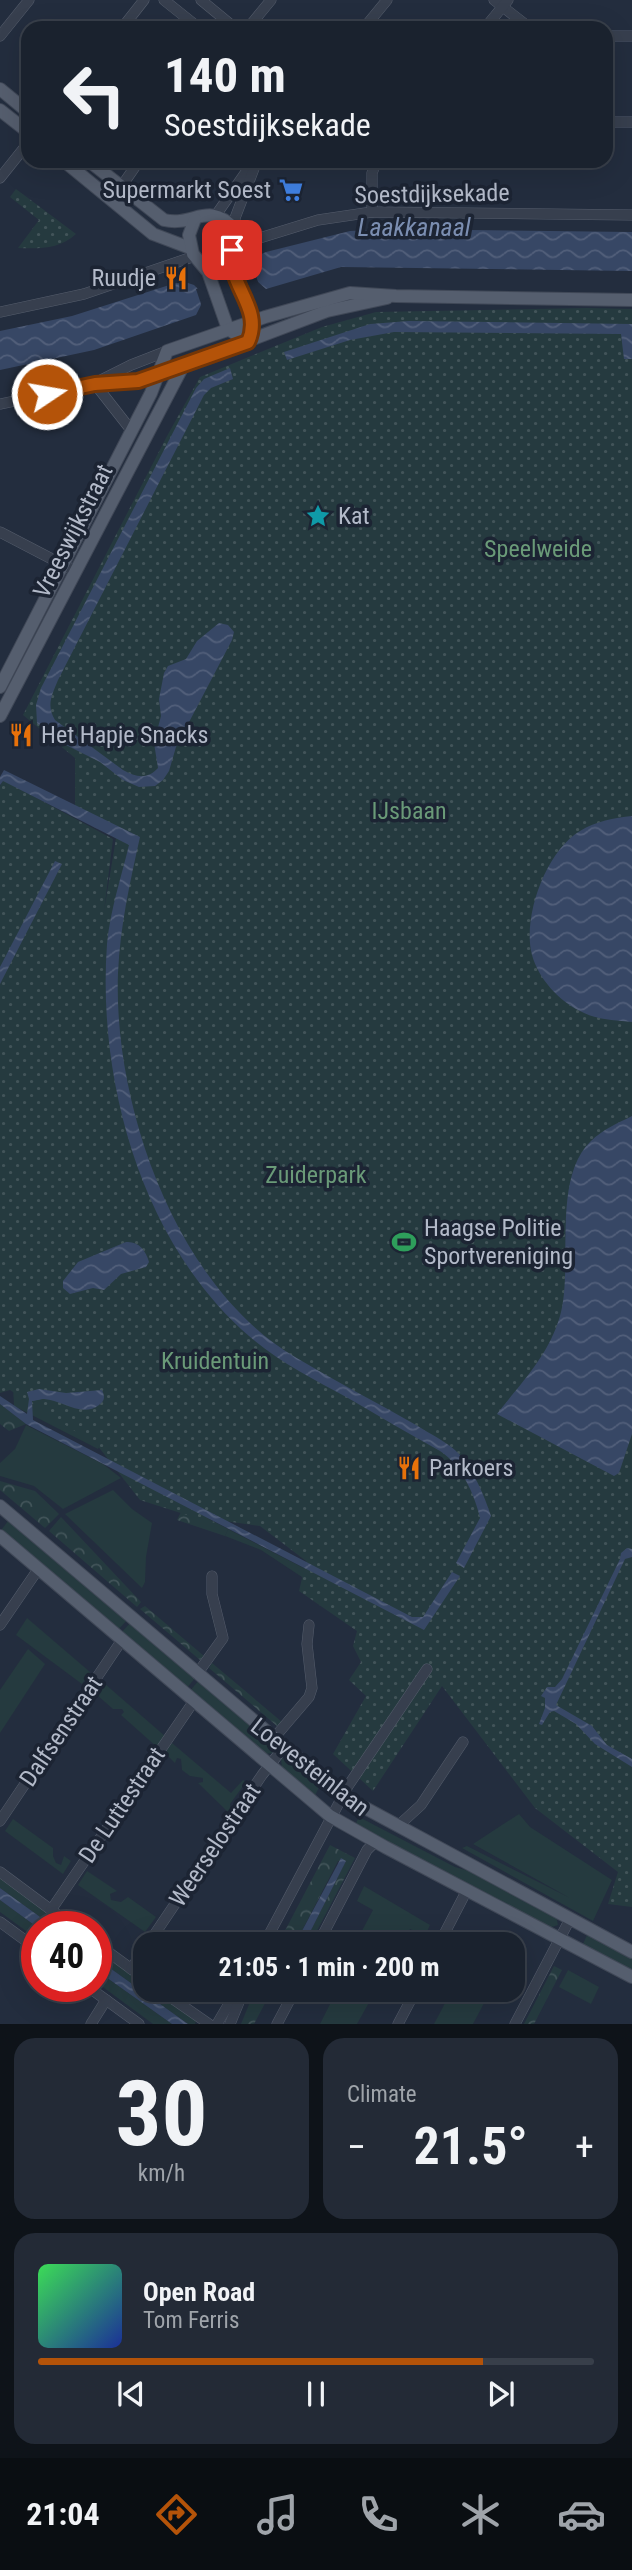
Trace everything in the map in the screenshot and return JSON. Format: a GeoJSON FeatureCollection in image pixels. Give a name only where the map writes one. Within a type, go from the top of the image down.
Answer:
{"type":"FeatureCollection","features":[{"type":"Feature","properties":{"kind":"main road"},"geometry":{"type":"LineString","coordinates":[[0,89],[21,106]]}},
{"type":"Feature","properties":{"kind":"main road"},"geometry":{"type":"LineString","coordinates":[[0,110],[21,126]]}},
{"type":"Feature","properties":{"kind":"main road"},"geometry":{"type":"LineString","coordinates":[[73,168],[153,233],[195,256],[208,271],[228,329],[236,337],[248,342]]}},
{"type":"Feature","properties":{"kind":"main road"},"geometry":{"type":"LineString","coordinates":[[100,168],[123,183],[164,220],[177,222],[216,215],[234,240],[232,262],[254,321],[248,342]]}},
{"type":"Feature","properties":{"kind":"main road"},"geometry":{"type":"LineString","coordinates":[[195,219],[189,235],[195,256]]}},
{"type":"Feature","properties":{"kind":"main road"},"geometry":{"type":"LineString","coordinates":[[167,351],[228,329],[350,293],[632,300]]}},
{"type":"Feature","properties":{"kind":"main road"},"geometry":{"type":"LineString","coordinates":[[159,374],[327,311],[396,296]]}},
{"type":"Feature","properties":{"kind":"main road","name":"Vreeswijkstraat"},"geometry":{"type":"LineString","coordinates":[[0,687],[159,374],[167,351]]}},
{"type":"Feature","properties":{"kind":"main road","name":"Vreeswijkstraat"},"geometry":{"type":"LineString","coordinates":[[0,716],[183,366]]}},
{"type":"Feature","properties":{"kind":"main road","name":"Loevesteinlaan"},"geometry":{"type":"LineString","coordinates":[[0,1506],[343,1796],[632,1952]]}},
{"type":"Feature","properties":{"kind":"main road","name":"Loevesteinlaan"},"geometry":{"type":"LineString","coordinates":[[0,1536],[330,1816],[632,1977]]}},
{"type":"Feature","properties":{"kind":"street"},"geometry":{"type":"LineString","coordinates":[[0,37],[29,0]]}},
{"type":"Feature","properties":{"kind":"street"},"geometry":{"type":"LineString","coordinates":[[128,21],[144,0]]}},
{"type":"Feature","properties":{"kind":"street"},"geometry":{"type":"LineString","coordinates":[[164,0],[190,21]]}},
{"type":"Feature","properties":{"kind":"street"},"geometry":{"type":"LineString","coordinates":[[201,0],[226,21]]}},
{"type":"Feature","properties":{"kind":"street"},"geometry":{"type":"LineString","coordinates":[[254,21],[271,0]]}},
{"type":"Feature","properties":{"kind":"street"},"geometry":{"type":"LineString","coordinates":[[370,21],[387,0]]}},
{"type":"Feature","properties":{"kind":"street"},"geometry":{"type":"LineString","coordinates":[[489,21],[501,2],[522,21]]}},
{"type":"Feature","properties":{"kind":"street"},"geometry":{"type":"LineString","coordinates":[[613,36],[632,36]]}},
{"type":"Feature","properties":{"kind":"street"},"geometry":{"type":"LineString","coordinates":[[613,122],[632,122]]}},
{"type":"Feature","properties":{"kind":"street"},"geometry":{"type":"LineString","coordinates":[[0,178],[21,152]]}},
{"type":"Feature","properties":{"kind":"street"},"geometry":{"type":"LineString","coordinates":[[123,183],[134,168]]}},
{"type":"Feature","properties":{"kind":"street"},"geometry":{"type":"LineString","coordinates":[[216,215],[252,168]]}},
{"type":"Feature","properties":{"kind":"street"},"geometry":{"type":"LineString","coordinates":[[234,240],[235,218],[255,168]]}},
{"type":"Feature","properties":{"kind":"street"},"geometry":{"type":"LineString","coordinates":[[372,212],[374,168]]}},
{"type":"Feature","properties":{"kind":"street","name":"Soestdijksekade"},"geometry":{"type":"LineString","coordinates":[[234,240],[250,241],[317,220],[372,212],[632,215]]}},
{"type":"Feature","properties":{"kind":"street"},"geometry":{"type":"LineString","coordinates":[[0,312],[83,294],[195,256]]}},
{"type":"Feature","properties":{"kind":"street"},"geometry":{"type":"LineString","coordinates":[[95,384],[167,351]]}},
{"type":"Feature","properties":{"kind":"street"},"geometry":{"type":"LineString","coordinates":[[0,404],[95,384],[130,383],[159,374]]}},
{"type":"Feature","properties":{"kind":"street"},"geometry":{"type":"LineString","coordinates":[[95,384],[131,430]]}},
{"type":"Feature","properties":{"kind":"street"},"geometry":{"type":"LineString","coordinates":[[0,532],[75,571]]}},
{"type":"Feature","properties":{"kind":"street"},"geometry":{"type":"LineString","coordinates":[[0,1625],[38,1568]]}},
{"type":"Feature","properties":{"kind":"street"},"geometry":{"type":"LineString","coordinates":[[197,1674],[223,1638],[212,1594],[212,1576]]}},
{"type":"Feature","properties":{"kind":"street","name":"Loevesteinlaan"},"geometry":{"type":"LineString","coordinates":[[274,1738],[309,1697],[312,1688],[307,1643],[309,1625]]}},
{"type":"Feature","properties":{"kind":"street","name":"Dalfsenstraat"},"geometry":{"type":"LineString","coordinates":[[0,1821],[122,1640]]}},
{"type":"Feature","properties":{"kind":"street"},"geometry":{"type":"LineString","coordinates":[[270,1932],[330,1816],[359,1767],[427,1670]]}},
{"type":"Feature","properties":{"kind":"street","name":"De Luttestraat"},"geometry":{"type":"LineString","coordinates":[[51,1910],[194,1701]]}},
{"type":"Feature","properties":{"kind":"street","name":"Loevesteinlaan"},"geometry":{"type":"LineString","coordinates":[[398,1826],[421,1805],[463,1742]]}},
{"type":"Feature","properties":{"kind":"street","name":"Weerselostraat"},"geometry":{"type":"LineString","coordinates":[[156,1932],[284,1747]]}},
{"type":"Feature","properties":{"kind":"street"},"geometry":{"type":"LineString","coordinates":[[324,1932],[367,1850],[376,1842]]}},
{"type":"Feature","properties":{"kind":"street"},"geometry":{"type":"LineString","coordinates":[[0,1872],[51,1910]]}},
{"type":"Feature","properties":{"kind":"street"},"geometry":{"type":"LineString","coordinates":[[445,1932],[467,1890]]}},
{"type":"Feature","properties":{"kind":"street"},"geometry":{"type":"LineString","coordinates":[[515,2024],[570,1919]]}},
{"type":"Feature","properties":{"kind":"street"},"geometry":{"type":"LineString","coordinates":[[0,1922],[21,1937]]}},
{"type":"Feature","properties":{"kind":"street"},"geometry":{"type":"LineString","coordinates":[[112,1955],[131,1969]]}},
{"type":"Feature","properties":{"kind":"street"},"geometry":{"type":"LineString","coordinates":[[91,2024],[105,2002]]}},
{"type":"Feature","properties":{"kind":"street"},"geometry":{"type":"LineString","coordinates":[[109,2002],[139,2024]]}},
{"type":"Feature","properties":{"kind":"street"},"geometry":{"type":"LineString","coordinates":[[177,2002],[209,2024]]}},
{"type":"Feature","properties":{"kind":"street"},"geometry":{"type":"LineString","coordinates":[[217,2024],[230,2002]]}},
{"type":"Feature","properties":{"kind":"street"},"geometry":{"type":"LineString","coordinates":[[230,2024],[239,2002]]}},
{"type":"Feature","properties":{"kind":"street"},"geometry":{"type":"LineString","coordinates":[[277,2024],[289,2002]]}},
{"type":"Feature","properties":{"kind":"street"},"geometry":{"type":"LineString","coordinates":[[398,2024],[409,2002]]}},
{"type":"Feature","properties":{"kind":"green space"},"geometry":{"type":"Polygon","coordinates":[[[16,189],[76,234],[56,245],[18,248],[39,220],[10,197],[16,189]]]}},
{"type":"Feature","properties":{"kind":"green space","name":"Zuiderpark"},"geometry":{"type":"Polygon","coordinates":[[[632,309],[632,1907],[608,1904],[618,1872],[535,1808],[442,1686],[373,1791],[333,1754],[366,1696],[349,1680],[361,1662],[353,1646],[357,1631],[299,1591],[306,1561],[260,1526],[190,1516],[140,1500],[97,1445],[10,1390],[0,1393],[0,786],[3,780],[113,839],[104,911],[116,838],[75,809],[75,758],[23,715],[167,436],[200,377],[322,327],[376,312],[632,309]]]}},
{"type":"Feature","properties":{"kind":"green space"},"geometry":{"type":"Polygon","coordinates":[[[13,1388],[103,1441],[98,1449],[14,1406],[13,1388]]]}},
{"type":"Feature","properties":{"kind":"green space"},"geometry":{"type":"Polygon","coordinates":[[[0,1404],[26,1424],[9,1431],[0,1424],[0,1404]]]}},
{"type":"Feature","properties":{"kind":"green space"},"geometry":{"type":"Polygon","coordinates":[[[26,1425],[103,1464],[121,1478],[63,1509],[34,1486],[0,1476],[0,1463],[15,1449],[26,1425]]]}},
{"type":"Feature","properties":{"kind":"green space"},"geometry":{"type":"Polygon","coordinates":[[[0,1481],[35,1491],[59,1514],[45,1528],[0,1490],[0,1481]]]}},
{"type":"Feature","properties":{"kind":"green space"},"geometry":{"type":"Polygon","coordinates":[[[113,1490],[132,1509],[152,1523],[142,1588],[65,1514],[113,1490]]]}},
{"type":"Feature","properties":{"kind":"green space"},"geometry":{"type":"Polygon","coordinates":[[[184,1506],[228,1529],[225,1536],[177,1520],[184,1506]]]}},
{"type":"Feature","properties":{"kind":"green space"},"geometry":{"type":"Polygon","coordinates":[[[61,1517],[141,1602],[137,1607],[49,1531],[61,1517]]]}},
{"type":"Feature","properties":{"kind":"green space"},"geometry":{"type":"Polygon","coordinates":[[[8,1521],[14,1522],[128,1619],[118,1630],[4,1534],[2,1529],[8,1521]]]}},
{"type":"Feature","properties":{"kind":"green space"},"geometry":{"type":"Polygon","coordinates":[[[228,1529],[331,1582],[305,1579],[261,1550],[225,1536],[228,1529]]]}},
{"type":"Feature","properties":{"kind":"green space"},"geometry":{"type":"Polygon","coordinates":[[[145,1606],[204,1656],[200,1660],[140,1609],[145,1606]]]}},
{"type":"Feature","properties":{"kind":"green space"},"geometry":{"type":"Polygon","coordinates":[[[27,1618],[90,1672],[82,1684],[16,1635],[27,1618]]]}},
{"type":"Feature","properties":{"kind":"green space"},"geometry":{"type":"Polygon","coordinates":[[[131,1622],[196,1677],[186,1689],[121,1633],[131,1622]]]}},
{"type":"Feature","properties":{"kind":"green space"},"geometry":{"type":"Polygon","coordinates":[[[28,1649],[45,1664],[0,1733],[0,1690],[28,1649]]]}},
{"type":"Feature","properties":{"kind":"green space"},"geometry":{"type":"Polygon","coordinates":[[[212,1663],[282,1722],[277,1726],[209,1668],[212,1663]]]}},
{"type":"Feature","properties":{"kind":"green space"},"geometry":{"type":"Polygon","coordinates":[[[199,1680],[271,1741],[273,1753],[265,1754],[189,1692],[199,1680]]]}},
{"type":"Feature","properties":{"kind":"green space"},"geometry":{"type":"Polygon","coordinates":[[[105,1684],[166,1737],[158,1748],[121,1715],[124,1712],[122,1709],[113,1709],[97,1695],[105,1684]]]}},
{"type":"Feature","properties":{"kind":"green space"},"geometry":{"type":"Polygon","coordinates":[[[172,1743],[231,1793],[243,1780],[246,1782],[230,1804],[231,1809],[228,1812],[198,1783],[203,1782],[203,1778],[190,1776],[182,1770],[181,1759],[177,1758],[175,1763],[165,1753],[172,1743]]]}},
{"type":"Feature","properties":{"kind":"green space"},"geometry":{"type":"Polygon","coordinates":[[[286,1758],[321,1783],[314,1798],[282,1768],[281,1759],[286,1758]]]}},
{"type":"Feature","properties":{"kind":"green space"},"geometry":{"type":"Polygon","coordinates":[[[519,1814],[530,1827],[612,1880],[593,1921],[462,1848],[467,1846],[570,1898],[473,1844],[519,1814]]]}},
{"type":"Feature","properties":{"kind":"green space"},"geometry":{"type":"Polygon","coordinates":[[[359,1817],[455,1867],[476,1873],[556,1916],[558,1925],[549,1928],[355,1825],[359,1817]]]}},
{"type":"Feature","properties":{"kind":"green space"},"geometry":{"type":"Polygon","coordinates":[[[13,1819],[53,1848],[56,1863],[61,1865],[64,1856],[71,1861],[63,1874],[5,1831],[13,1819]]]}},
{"type":"Feature","properties":{"kind":"green space"},"geometry":{"type":"Polygon","coordinates":[[[330,1845],[355,1858],[316,1932],[310,1932],[346,1861],[338,1861],[301,1932],[284,1932],[330,1845]]]}},
{"type":"Feature","properties":{"kind":"green space"},"geometry":{"type":"Polygon","coordinates":[[[87,1871],[117,1891],[110,1894],[111,1900],[121,1902],[128,1897],[156,1917],[145,1932],[78,1885],[87,1871]]]}},
{"type":"Feature","properties":{"kind":"green space"},"geometry":{"type":"Polygon","coordinates":[[[0,1878],[45,1911],[32,1911],[0,1888],[0,1878]]]}},
{"type":"Feature","properties":{"kind":"green space"},"geometry":{"type":"Polygon","coordinates":[[[364,1886],[430,1925],[427,1932],[410,1929],[408,1932],[361,1932],[373,1910],[357,1901],[364,1886]]]}},
{"type":"Feature","properties":{"kind":"green space"},"geometry":{"type":"Polygon","coordinates":[[[0,1900],[21,1915],[21,1927],[0,1912],[0,1900]]]}},
{"type":"Feature","properties":{"kind":"green space"},"geometry":{"type":"Polygon","coordinates":[[[588,1933],[632,1956],[632,1973],[582,1946],[588,1933]]]}},
{"type":"Feature","properties":{"kind":"green space"},"geometry":{"type":"Polygon","coordinates":[[[112,1960],[133,1975],[133,1985],[112,1969],[112,1960]]]}},
{"type":"Feature","properties":{"kind":"green space"},"geometry":{"type":"Polygon","coordinates":[[[554,1966],[562,1970],[534,2024],[524,2024],[554,1966]]]}},
{"type":"Feature","properties":{"kind":"green space"},"geometry":{"type":"Polygon","coordinates":[[[568,1970],[599,1987],[591,2004],[559,1987],[568,1970]]]}},
{"type":"Feature","properties":{"kind":"green space"},"geometry":{"type":"Polygon","coordinates":[[[112,1981],[133,1996],[133,2002],[141,2002],[172,2024],[153,2024],[112,1994],[112,1981]]]}},
{"type":"Feature","properties":{"kind":"green space"},"geometry":{"type":"Polygon","coordinates":[[[157,2002],[170,2002],[196,2021],[195,2024],[188,2024],[157,2002]]]}},
{"type":"Feature","properties":{"kind":"green space"},"geometry":{"type":"Polygon","coordinates":[[[250,2002],[266,2002],[254,2024],[241,2024],[250,2002]]]}},
{"type":"Feature","properties":{"kind":"green space"},"geometry":{"type":"Polygon","coordinates":[[[331,2002],[369,2002],[357,2024],[320,2024],[331,2002]]]}},
{"type":"Feature","properties":{"kind":"green space"},"geometry":{"type":"Polygon","coordinates":[[[446,2002],[485,2002],[473,2024],[434,2024],[446,2002]]]}},
{"type":"Feature","properties":{"kind":"water"},"geometry":{"type":"Polygon","coordinates":[[[388,229],[632,232],[632,271],[341,267],[266,289],[257,281],[200,300],[201,305],[196,315],[94,350],[0,370],[0,331],[72,316],[182,281],[198,289],[253,271],[257,256],[266,252],[350,231],[388,229]]]}},
{"type":"Feature","properties":{"kind":"water"},"geometry":{"type":"Polygon","coordinates":[[[409,321],[632,324],[632,359],[624,359],[621,334],[394,332],[350,340],[287,360],[284,352],[370,324],[409,321]]]}},
{"type":"Feature","properties":{"kind":"water"},"geometry":{"type":"Polygon","coordinates":[[[230,368],[233,379],[211,388],[204,395],[58,680],[51,700],[55,720],[123,770],[137,776],[146,776],[158,768],[154,743],[161,716],[159,699],[164,673],[168,666],[186,659],[197,641],[219,623],[228,625],[234,632],[232,640],[176,747],[169,771],[155,786],[139,787],[123,780],[100,762],[56,740],[37,723],[36,705],[41,688],[196,388],[204,379],[230,368]]]}},
{"type":"Feature","properties":{"kind":"water"},"geometry":{"type":"Polygon","coordinates":[[[4,770],[140,837],[121,938],[118,973],[119,1025],[127,1079],[140,1134],[160,1188],[185,1240],[216,1286],[253,1326],[295,1357],[433,1435],[460,1455],[470,1468],[491,1516],[464,1568],[456,1563],[480,1518],[471,1490],[448,1457],[297,1370],[260,1345],[212,1298],[180,1255],[154,1208],[134,1157],[119,1104],[110,1050],[106,996],[108,932],[129,845],[3,781],[0,785],[4,770]]]}},
{"type":"Feature","properties":{"kind":"water"},"geometry":{"type":"Polygon","coordinates":[[[632,816],[632,1022],[592,1016],[564,1001],[550,988],[532,955],[530,922],[547,869],[568,841],[580,831],[605,820],[632,816]]]}},
{"type":"Feature","properties":{"kind":"water"},"geometry":{"type":"Polygon","coordinates":[[[55,861],[62,864],[0,984],[0,967],[55,861]]]}},
{"type":"Feature","properties":{"kind":"water"},"geometry":{"type":"Polygon","coordinates":[[[632,1116],[632,1434],[619,1473],[614,1476],[497,1414],[542,1356],[560,1316],[564,1296],[567,1200],[571,1177],[579,1157],[595,1137],[632,1116]]]}},
{"type":"Feature","properties":{"kind":"water"},"geometry":{"type":"Polygon","coordinates":[[[126,1242],[134,1243],[144,1250],[149,1262],[146,1267],[121,1274],[104,1290],[93,1288],[70,1294],[63,1288],[63,1281],[78,1262],[126,1242]]]}},
{"type":"Feature","properties":{"kind":"water"},"geometry":{"type":"Polygon","coordinates":[[[39,1389],[66,1393],[102,1390],[102,1402],[86,1410],[51,1400],[32,1401],[33,1420],[412,1617],[423,1617],[452,1572],[460,1576],[424,1630],[26,1424],[0,1404],[0,1396],[27,1414],[27,1392],[39,1389]]]}},
{"type":"Feature","properties":{"kind":"water"},"geometry":{"type":"Polygon","coordinates":[[[627,1548],[632,1549],[632,1557],[625,1559],[556,1705],[592,1726],[607,1745],[632,1759],[632,1767],[595,1744],[576,1724],[554,1711],[550,1712],[542,1725],[539,1724],[545,1708],[545,1698],[541,1696],[547,1687],[555,1687],[562,1679],[621,1553],[627,1548]]]}},
{"type":"Feature","properties":{"kind":"water"},"geometry":{"type":"Polygon","coordinates":[[[341,1858],[346,1861],[310,1932],[301,1932],[341,1858]]]}},
{"type":"Feature","properties":{"kind":"water"},"geometry":{"type":"Polygon","coordinates":[[[0,1888],[32,1911],[21,1911],[21,1915],[0,1900],[0,1888]]]}},
{"type":"Feature","properties":{"kind":"water"},"geometry":{"type":"Polygon","coordinates":[[[112,1969],[133,1985],[133,1996],[112,1981],[112,1969]]]}},
{"type":"Feature","properties":{"kind":"water"},"geometry":{"type":"Polygon","coordinates":[[[141,2002],[157,2002],[188,2024],[172,2024],[141,2002]]]}},
{"type":"Feature","properties":{"kind":"pier"},"geometry":{"type":"Polygon","coordinates":[[[254,270],[258,282],[200,301],[196,289],[254,270]]]}},
{"type":"Feature","properties":{"kind":"place","name":"Supermarkt Soest"},"geometry":{"type":"Point","coordinates":[291,190]}},
{"type":"Feature","properties":{"kind":"place","name":"Ruudje"},"geometry":{"type":"Point","coordinates":[176,278]}},
{"type":"Feature","properties":{"kind":"place","name":"Kat"},"geometry":{"type":"Point","coordinates":[318,516]}},
{"type":"Feature","properties":{"kind":"place","name":"Het Hapje Snacks"},"geometry":{"type":"Point","coordinates":[21,735]}},
{"type":"Feature","properties":{"kind":"place","name":"Haagse Politie Sportvereniging"},"geometry":{"type":"Point","coordinates":[404,1242]}},
{"type":"Feature","properties":{"kind":"place","name":"Parkoers"},"geometry":{"type":"Point","coordinates":[409,1468]}},
{"type":"Feature","properties":{"kind":"route"},"geometry":{"type":"LineString","coordinates":[[47,394],[95,384],[138,381],[248,342],[254,321],[236,276],[232,250]]}},
{"type":"Feature","properties":{"kind":"water label","name":"Laakkanaal"},"geometry":{"type":"Point","coordinates":[414,227]}},
{"type":"Feature","properties":{"kind":"park label","name":"Speelweide"},"geometry":{"type":"Point","coordinates":[538,549]}},
{"type":"Feature","properties":{"kind":"park label","name":"IJsbaan"},"geometry":{"type":"Point","coordinates":[409,811]}},
{"type":"Feature","properties":{"kind":"park label","name":"Kruidentuin"},"geometry":{"type":"Point","coordinates":[215,1361]}}]}
